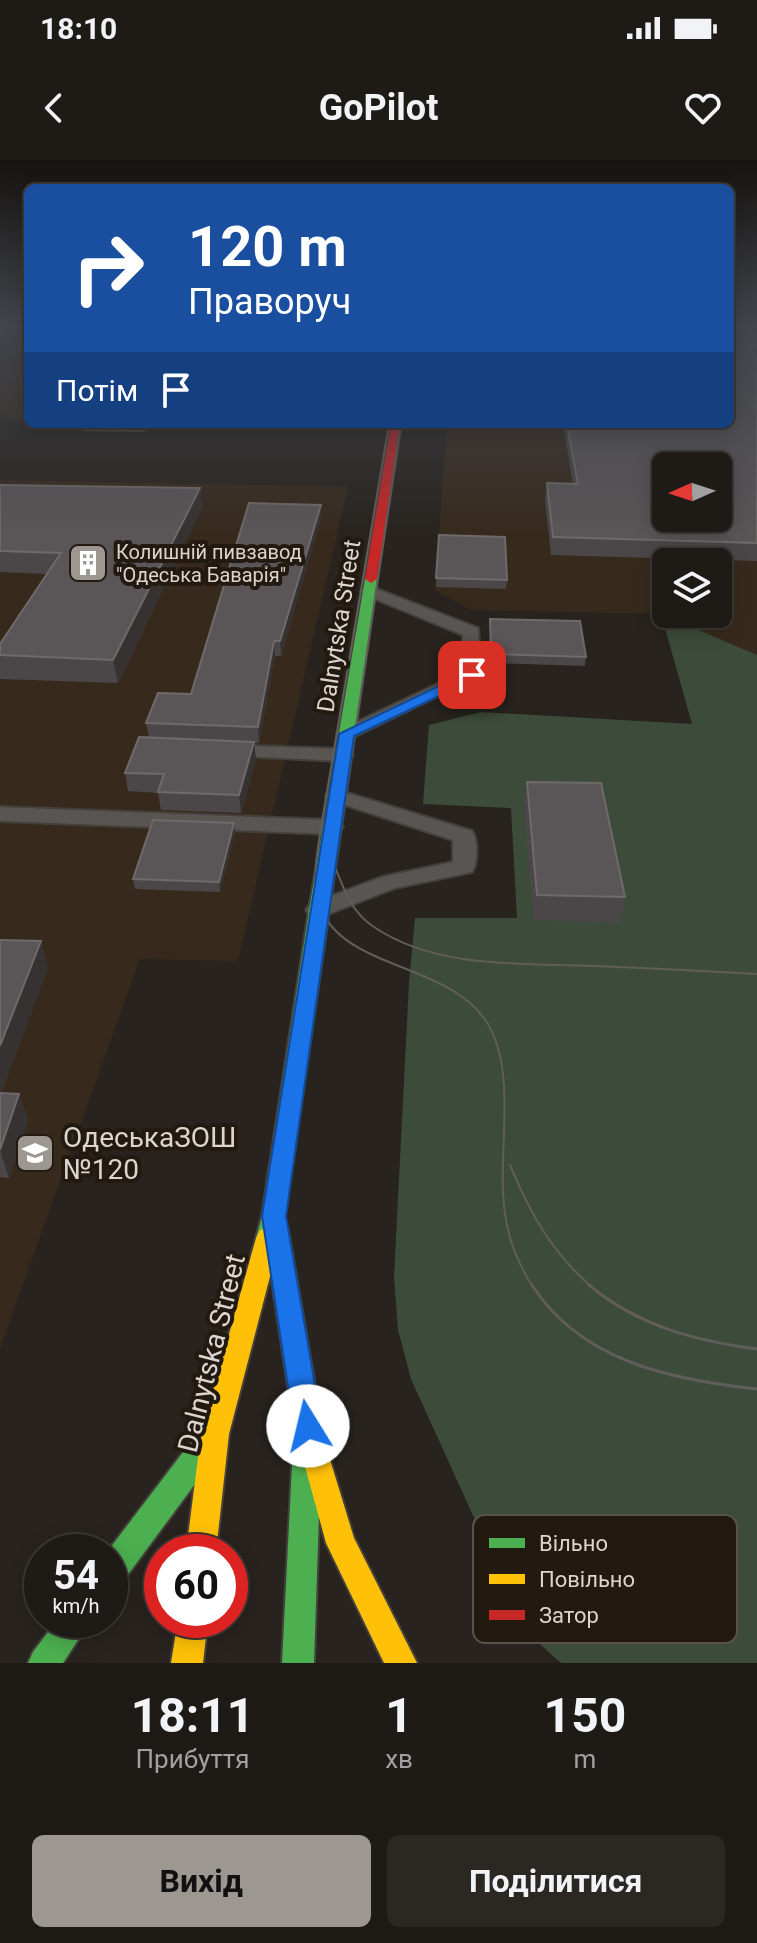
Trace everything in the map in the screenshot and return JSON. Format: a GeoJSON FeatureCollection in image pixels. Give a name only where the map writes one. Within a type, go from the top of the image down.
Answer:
{"type":"FeatureCollection","features":[{"type":"Feature","properties":{"kind":"main road","name":"Dalnytska Street"},"geometry":{"type":"LineString","coordinates":[[203,1534],[215,1434],[274,1216],[318,910],[395,428]]}},
{"type":"Feature","properties":{"kind":"main road","name":"Dalnytska Street"},"geometry":{"type":"LineString","coordinates":[[274,1216],[308,1426],[298,1663]]}},
{"type":"Feature","properties":{"kind":"main road"},"geometry":{"type":"LineString","coordinates":[[308,1426],[341,1543],[401,1663]]}},
{"type":"Feature","properties":{"kind":"main road"},"geometry":{"type":"LineString","coordinates":[[128,1549],[215,1434]]}},
{"type":"Feature","properties":{"kind":"main road"},"geometry":{"type":"LineString","coordinates":[[44,1663],[63,1638]]}},
{"type":"Feature","properties":{"kind":"main road"},"geometry":{"type":"LineString","coordinates":[[187,1663],[190,1638]]}},
{"type":"Feature","properties":{"kind":"lane"},"geometry":{"type":"LineString","coordinates":[[347,734],[472,675],[472,632],[369,591]]}},
{"type":"Feature","properties":{"kind":"lane"},"geometry":{"type":"LineString","coordinates":[[194,750],[343,755]]}},
{"type":"Feature","properties":{"kind":"lane"},"geometry":{"type":"LineString","coordinates":[[318,910],[390,882],[464,867],[464,836],[337,796]]}},
{"type":"Feature","properties":{"kind":"lane"},"geometry":{"type":"LineString","coordinates":[[0,814],[332,827]]}},
{"type":"Feature","properties":{"kind":"shaded area"},"geometry":{"type":"Polygon","coordinates":[[[0,395],[24,395],[24,420],[0,419],[0,395]]]}},
{"type":"Feature","properties":{"kind":"shaded area"},"geometry":{"type":"Polygon","coordinates":[[[747,395],[757,395],[757,655],[694,628],[732,628],[732,548],[652,548],[652,614],[471,610],[435,590],[447,428],[734,428],[734,417],[747,395]]]}},
{"type":"Feature","properties":{"kind":"shaded area"},"geometry":{"type":"Polygon","coordinates":[[[0,480],[348,487],[238,961],[140,959],[0,1348],[0,480]]]}},
{"type":"Feature","properties":{"kind":"green space"},"geometry":{"type":"Polygon","coordinates":[[[665,628],[694,628],[757,655],[757,1663],[561,1663],[538,1643],[737,1643],[737,1515],[473,1515],[411,1379],[398,1330],[394,1277],[415,918],[517,918],[511,808],[423,804],[429,725],[481,712],[692,724],[665,628]]]}},
{"type":"Feature","properties":{"kind":"building"},"geometry":{"type":"Polygon","coordinates":[[[734,395],[757,395],[757,543],[553,537],[547,483],[578,484],[568,428],[734,428],[734,395]]]}},
{"type":"Feature","properties":{"kind":"building"},"geometry":{"type":"Polygon","coordinates":[[[0,485],[200,488],[113,660],[0,655],[0,644],[61,553],[0,551],[0,485]]]}},
{"type":"Feature","properties":{"kind":"building"},"geometry":{"type":"Polygon","coordinates":[[[249,503],[321,505],[280,641],[274,641],[258,727],[146,723],[158,693],[191,694],[249,503]]]}},
{"type":"Feature","properties":{"kind":"building"},"geometry":{"type":"Polygon","coordinates":[[[439,535],[505,537],[507,580],[436,578],[439,535]]]}},
{"type":"Feature","properties":{"kind":"building"},"geometry":{"type":"Polygon","coordinates":[[[490,619],[580,621],[586,657],[491,654],[490,619]]]}},
{"type":"Feature","properties":{"kind":"building"},"geometry":{"type":"Polygon","coordinates":[[[139,737],[254,742],[239,795],[158,792],[164,774],[125,773],[139,737]]]}},
{"type":"Feature","properties":{"kind":"building"},"geometry":{"type":"Polygon","coordinates":[[[527,782],[601,783],[625,897],[537,895],[527,782]]]}},
{"type":"Feature","properties":{"kind":"building"},"geometry":{"type":"Polygon","coordinates":[[[153,820],[234,823],[219,882],[133,879],[153,820]]]}},
{"type":"Feature","properties":{"kind":"building"},"geometry":{"type":"Polygon","coordinates":[[[0,940],[41,941],[0,1046],[0,940]]]}},
{"type":"Feature","properties":{"kind":"building"},"geometry":{"type":"Polygon","coordinates":[[[0,1093],[19,1094],[0,1150],[0,1093]]]}},
{"type":"Feature","properties":{"kind":"tram line"},"geometry":{"type":"LineString","coordinates":[[388,428],[321,827],[316,869],[317,894],[326,919],[343,937],[365,951],[444,986],[467,1001],[486,1021],[502,1064],[506,1223],[515,1252],[533,1287]]}},
{"type":"Feature","properties":{"kind":"tram line"},"geometry":{"type":"LineString","coordinates":[[400,428],[335,867],[354,908],[366,921],[398,941],[452,957],[508,963],[757,974]]}},
{"type":"Feature","properties":{"kind":"tram line"},"geometry":{"type":"LineString","coordinates":[[510,1165],[526,1200],[554,1246],[592,1287]]}},
{"type":"Feature","properties":{"kind":"tram line"},"geometry":{"type":"LineString","coordinates":[[532,1285],[552,1311],[576,1332],[631,1362],[693,1380],[757,1389]]}},
{"type":"Feature","properties":{"kind":"tram line"},"geometry":{"type":"LineString","coordinates":[[589,1285],[627,1311],[668,1329],[757,1349]]}},
{"type":"Feature","properties":{"kind":"traffic: fast"},"geometry":{"type":"LineString","coordinates":[[268,1238],[274,1216],[318,910],[371,579]]}},
{"type":"Feature","properties":{"kind":"traffic: fast"},"geometry":{"type":"LineString","coordinates":[[276,1230],[308,1426],[298,1663]]}},
{"type":"Feature","properties":{"kind":"traffic: fast"},"geometry":{"type":"LineString","coordinates":[[128,1549],[213,1436]]}},
{"type":"Feature","properties":{"kind":"traffic: fast"},"geometry":{"type":"LineString","coordinates":[[44,1663],[63,1638]]}},
{"type":"Feature","properties":{"kind":"traffic: slow"},"geometry":{"type":"LineString","coordinates":[[203,1534],[215,1434],[268,1238]]}},
{"type":"Feature","properties":{"kind":"traffic: slow"},"geometry":{"type":"LineString","coordinates":[[318,1463],[341,1543],[401,1663]]}},
{"type":"Feature","properties":{"kind":"traffic: slow"},"geometry":{"type":"LineString","coordinates":[[187,1663],[190,1638]]}},
{"type":"Feature","properties":{"kind":"traffic: jam"},"geometry":{"type":"LineString","coordinates":[[371,579],[395,428]]}},
{"type":"Feature","properties":{"kind":"place","name":"Колишній пивзавод \"Одеська Баварія\""},"geometry":{"type":"Point","coordinates":[88,563]}},
{"type":"Feature","properties":{"kind":"place","name":"ОдеськаЗОШ №120"},"geometry":{"type":"Point","coordinates":[35,1153]}},
{"type":"Feature","properties":{"kind":"route"},"geometry":{"type":"LineString","coordinates":[[308,1426],[274,1216],[347,734],[472,675]]}}]}
